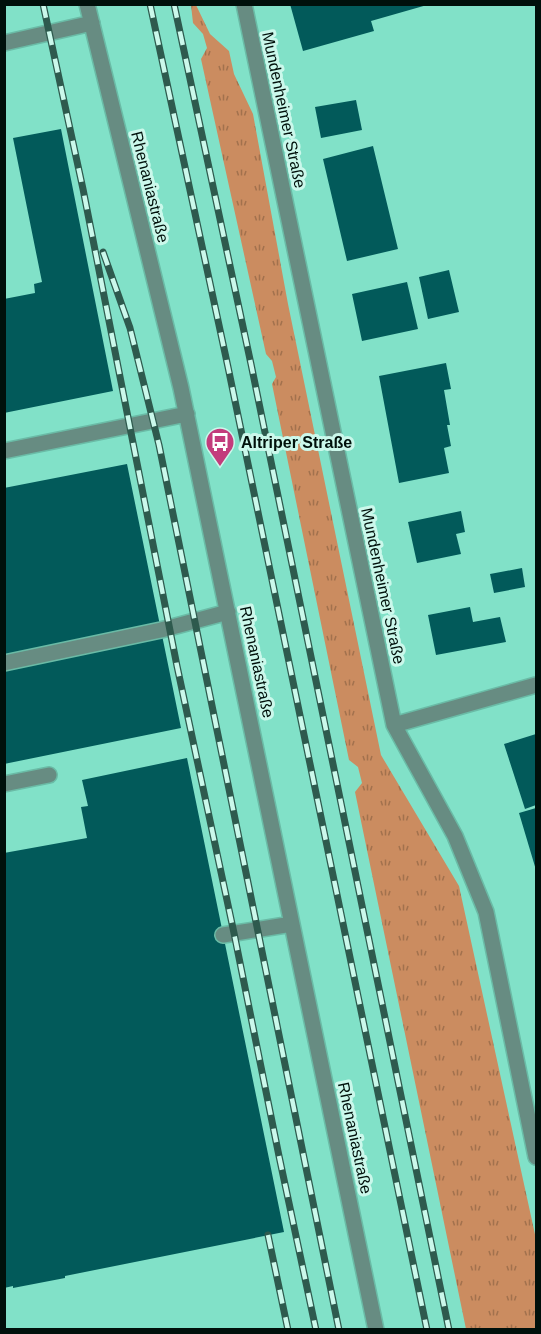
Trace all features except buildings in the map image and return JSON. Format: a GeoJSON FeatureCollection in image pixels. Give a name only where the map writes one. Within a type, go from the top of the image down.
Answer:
{"type":"FeatureCollection","features":[{"type":"Feature","properties":{"kind":"street","name":"Rhenaniastraße"},"geometry":{"type":"LineString","coordinates":[[87,4],[187,414],[376,1329]]}},
{"type":"Feature","properties":{"kind":"street","name":"Mundenheimer Straße"},"geometry":{"type":"LineString","coordinates":[[244,4],[394,725],[455,836],[486,912],[537,1157]]}},
{"type":"Feature","properties":{"kind":"street"},"geometry":{"type":"LineString","coordinates":[[4,42],[92,23]]}},
{"type":"Feature","properties":{"kind":"street"},"geometry":{"type":"LineString","coordinates":[[4,451],[187,414]]}},
{"type":"Feature","properties":{"kind":"street"},"geometry":{"type":"LineString","coordinates":[[4,663],[161,630],[228,612]]}},
{"type":"Feature","properties":{"kind":"street"},"geometry":{"type":"LineString","coordinates":[[394,725],[537,685]]}},
{"type":"Feature","properties":{"kind":"street"},"geometry":{"type":"LineString","coordinates":[[4,784],[49,775]]}},
{"type":"Feature","properties":{"kind":"street"},"geometry":{"type":"LineString","coordinates":[[223,935],[292,924]]}},
{"type":"Feature","properties":{"kind":"green space"},"geometry":{"type":"Polygon","coordinates":[[[191,5],[196,5],[210,34],[229,51],[234,74],[253,114],[288,304],[381,755],[459,886],[536,1239],[536,1329],[466,1329],[355,792],[362,783],[358,767],[349,760],[272,384],[276,377],[272,361],[266,354],[201,59],[207,48],[203,34],[193,23],[191,5]]]}},
{"type":"Feature","properties":{"kind":"railway"},"geometry":{"type":"LineString","coordinates":[[43,4],[83,189],[177,666],[316,1330]]}},
{"type":"Feature","properties":{"kind":"railway"},"geometry":{"type":"LineString","coordinates":[[150,4],[228,367],[427,1330]]}},
{"type":"Feature","properties":{"kind":"railway"},"geometry":{"type":"LineString","coordinates":[[174,4],[251,364],[449,1330]]}},
{"type":"Feature","properties":{"kind":"railway"},"geometry":{"type":"LineString","coordinates":[[103,252],[130,328],[159,445],[339,1330]]}},
{"type":"Feature","properties":{"kind":"railway"},"geometry":{"type":"LineString","coordinates":[[268,1235],[288,1330]]}},
{"type":"Feature","properties":{"kind":"place","name":"Altriper Straße"},"geometry":{"type":"Point","coordinates":[220,468]}}]}
